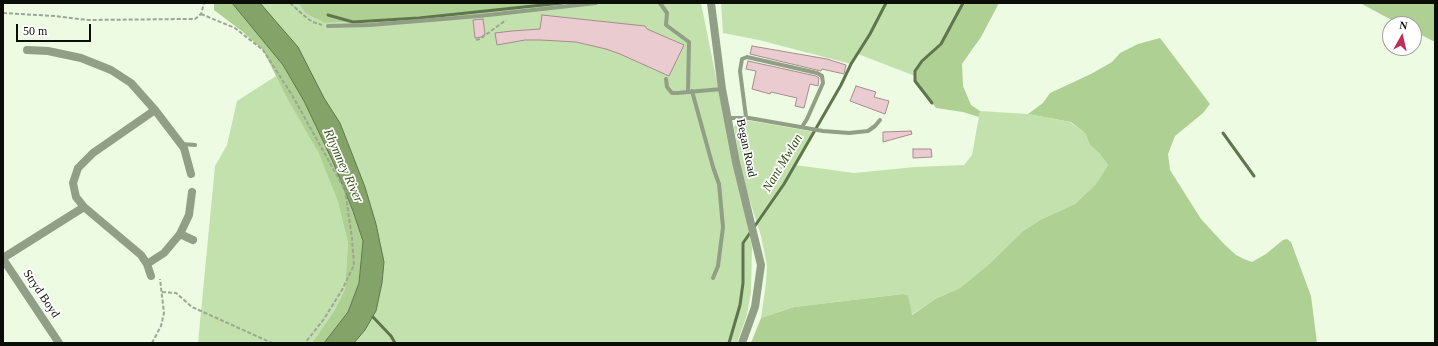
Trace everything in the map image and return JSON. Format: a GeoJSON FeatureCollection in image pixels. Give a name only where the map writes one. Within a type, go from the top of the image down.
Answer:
{"type":"FeatureCollection","features":[{"type":"Feature","properties":{"kind":"street","name":"Began Road"},"geometry":{"type":"LineString","coordinates":[[711,3],[722,89],[736,162],[761,265],[754,307],[742,343]]}},
{"type":"Feature","properties":{"kind":"street"},"geometry":{"type":"LineString","coordinates":[[27,50],[48,51],[81,58],[111,70],[131,83],[155,110],[181,144],[186,154],[191,174]]}},
{"type":"Feature","properties":{"kind":"street"},"geometry":{"type":"LineString","coordinates":[[151,276],[147,264],[141,255],[84,207],[76,197],[73,183],[78,168],[93,153],[155,110]]}},
{"type":"Feature","properties":{"kind":"street"},"geometry":{"type":"LineString","coordinates":[[147,264],[164,252],[180,234],[189,215],[192,192]]}},
{"type":"Feature","properties":{"kind":"street"},"geometry":{"type":"LineString","coordinates":[[3,258],[84,207]]}},
{"type":"Feature","properties":{"kind":"street"},"geometry":{"type":"LineString","coordinates":[[180,234],[193,240]]}},
{"type":"Feature","properties":{"kind":"street","name":"Stryd Boyd"},"geometry":{"type":"LineString","coordinates":[[3,258],[59,343]]}},
{"type":"Feature","properties":{"kind":"lane"},"geometry":{"type":"LineString","coordinates":[[328,26],[370,25],[512,13],[596,3]]}},
{"type":"Feature","properties":{"kind":"lane"},"geometry":{"type":"LineString","coordinates":[[660,3],[667,13],[666,25],[689,42],[690,92],[719,184],[723,227],[718,266],[713,278]]}},
{"type":"Feature","properties":{"kind":"lane"},"geometry":{"type":"LineString","coordinates":[[746,117],[740,71],[742,59],[747,56],[818,73],[822,76],[823,83],[812,109],[802,127]]}},
{"type":"Feature","properties":{"kind":"lane"},"geometry":{"type":"LineString","coordinates":[[666,79],[667,87],[672,92],[678,93],[722,89]]}},
{"type":"Feature","properties":{"kind":"lane"},"geometry":{"type":"LineString","coordinates":[[728,118],[746,117],[823,131],[849,133],[868,131],[880,120]]}},
{"type":"Feature","properties":{"kind":"lane"},"geometry":{"type":"LineString","coordinates":[[181,144],[195,145]]}},
{"type":"Feature","properties":{"kind":"path"},"geometry":{"type":"LineString","coordinates":[[3,13],[111,21],[195,19],[201,14],[204,3]]}},
{"type":"Feature","properties":{"kind":"path"},"geometry":{"type":"LineString","coordinates":[[290,3],[313,22],[328,26]]}},
{"type":"Feature","properties":{"kind":"path"},"geometry":{"type":"LineString","coordinates":[[476,40],[480,39],[511,17],[512,13]]}},
{"type":"Feature","properties":{"kind":"path"},"geometry":{"type":"LineString","coordinates":[[201,14],[235,28],[263,50],[292,95],[345,190],[352,238],[354,265],[342,290],[324,319],[305,343]]}},
{"type":"Feature","properties":{"kind":"path"},"geometry":{"type":"LineString","coordinates":[[151,276],[155,278],[160,277],[164,307],[163,320],[152,343]]}},
{"type":"Feature","properties":{"kind":"path"},"geometry":{"type":"LineString","coordinates":[[162,292],[176,293],[192,307],[272,343]]}},
{"type":"Feature","properties":{"kind":"shaded area"},"geometry":{"type":"Polygon","coordinates":[[[214,3],[232,3],[283,65],[304,101],[333,162],[353,211],[363,241],[359,283],[348,312],[324,343],[312,343],[334,311],[345,289],[348,243],[338,202],[318,152],[286,96],[263,50],[243,32],[214,10],[214,3]]]}},
{"type":"Feature","properties":{"kind":"shaded area"},"geometry":{"type":"Polygon","coordinates":[[[260,3],[298,3],[306,14],[325,23],[419,18],[562,3],[701,3],[752,247],[751,292],[747,315],[737,343],[354,343],[365,330],[376,311],[382,283],[384,262],[376,224],[365,187],[340,123],[260,3]]]}},
{"type":"Feature","properties":{"kind":"shaded area"},"geometry":{"type":"Polygon","coordinates":[[[298,3],[562,3],[419,18],[325,23],[306,14],[298,3]]]}},
{"type":"Feature","properties":{"kind":"shaded area"},"geometry":{"type":"Polygon","coordinates":[[[721,3],[963,3],[941,44],[922,61],[915,71],[915,76],[858,54],[851,64],[759,40],[723,33],[721,3]]]}},
{"type":"Feature","properties":{"kind":"shaded area"},"geometry":{"type":"Polygon","coordinates":[[[963,3],[999,3],[981,37],[962,64],[963,86],[971,105],[980,111],[979,117],[963,112],[936,108],[915,81],[915,71],[922,61],[941,44],[963,3]]]}},
{"type":"Feature","properties":{"kind":"shaded area"},"geometry":{"type":"Polygon","coordinates":[[[1360,3],[1435,3],[1435,42],[1422,35],[1422,16],[1384,16],[1360,3]]]}},
{"type":"Feature","properties":{"kind":"shaded area"},"geometry":{"type":"Polygon","coordinates":[[[1160,38],[1210,104],[1203,113],[1175,136],[1168,154],[1170,170],[1201,219],[1236,255],[1252,262],[1266,254],[1283,240],[1287,239],[1291,242],[1311,296],[1317,343],[751,343],[761,318],[794,307],[903,294],[908,295],[912,315],[935,299],[960,288],[988,265],[1023,231],[1042,219],[1075,204],[1096,184],[1108,165],[1099,153],[1090,145],[1085,133],[1071,122],[1028,114],[1043,103],[1050,93],[1091,74],[1112,62],[1120,53],[1138,44],[1160,38]]]}},
{"type":"Feature","properties":{"kind":"shaded area"},"geometry":{"type":"Polygon","coordinates":[[[276,76],[318,152],[338,202],[348,243],[345,289],[334,311],[312,343],[198,343],[215,166],[227,145],[237,101],[276,76]]]}},
{"type":"Feature","properties":{"kind":"shaded area"},"geometry":{"type":"Polygon","coordinates":[[[980,111],[1028,114],[1070,122],[1085,133],[1090,145],[1099,153],[1108,165],[1096,184],[1075,204],[1042,219],[1023,231],[988,265],[960,288],[935,299],[911,315],[908,295],[903,294],[794,307],[761,318],[767,266],[761,236],[741,167],[734,127],[740,119],[814,132],[795,165],[854,173],[915,167],[964,165],[972,155],[980,111]]]}},
{"type":"Feature","properties":{"kind":"water","name":"Rhymney River"},"geometry":{"type":"Polygon","coordinates":[[[232,3],[260,3],[298,47],[324,98],[340,123],[365,187],[376,224],[384,262],[382,283],[376,311],[365,330],[354,343],[324,343],[348,312],[359,283],[363,241],[353,211],[333,162],[304,101],[283,65],[232,3]]]}},
{"type":"Feature","properties":{"kind":"building"},"geometry":{"type":"Polygon","coordinates":[[[542,15],[645,26],[647,29],[684,45],[669,76],[620,54],[576,42],[525,40],[497,45],[495,33],[540,29],[542,15]]]}},
{"type":"Feature","properties":{"kind":"building"},"geometry":{"type":"Polygon","coordinates":[[[483,19],[485,34],[481,37],[475,38],[473,20],[483,19]]]}},
{"type":"Feature","properties":{"kind":"building"},"geometry":{"type":"Polygon","coordinates":[[[752,46],[827,59],[846,65],[844,74],[822,69],[821,71],[750,54],[752,46]]]}},
{"type":"Feature","properties":{"kind":"building"},"geometry":{"type":"Polygon","coordinates":[[[748,61],[816,76],[819,78],[818,86],[810,84],[804,108],[795,106],[797,98],[771,92],[770,94],[752,89],[756,71],[746,69],[748,61]]]}},
{"type":"Feature","properties":{"kind":"building"},"geometry":{"type":"Polygon","coordinates":[[[856,86],[876,92],[874,97],[889,101],[885,114],[850,101],[856,86]]]}},
{"type":"Feature","properties":{"kind":"building"},"geometry":{"type":"Polygon","coordinates":[[[911,131],[912,134],[883,142],[883,132],[911,131]]]}},
{"type":"Feature","properties":{"kind":"building"},"geometry":{"type":"Polygon","coordinates":[[[913,149],[931,149],[932,157],[913,158],[913,149]]]}},
{"type":"Feature","properties":{"kind":"waterway"},"geometry":{"type":"LineString","coordinates":[[328,15],[353,22],[419,18],[562,3]]}},
{"type":"Feature","properties":{"kind":"waterway","name":"Nant Mwlan"},"geometry":{"type":"LineString","coordinates":[[729,343],[740,305],[743,283],[743,243],[784,184],[841,85],[851,64],[870,34],[886,3]]}},
{"type":"Feature","properties":{"kind":"waterway"},"geometry":{"type":"LineString","coordinates":[[932,103],[915,81],[915,71],[922,61],[941,44],[963,3]]}},
{"type":"Feature","properties":{"kind":"waterway"},"geometry":{"type":"LineString","coordinates":[[1223,133],[1254,176]]}},
{"type":"Feature","properties":{"kind":"waterway"},"geometry":{"type":"LineString","coordinates":[[373,317],[391,336],[395,343]]}}]}
